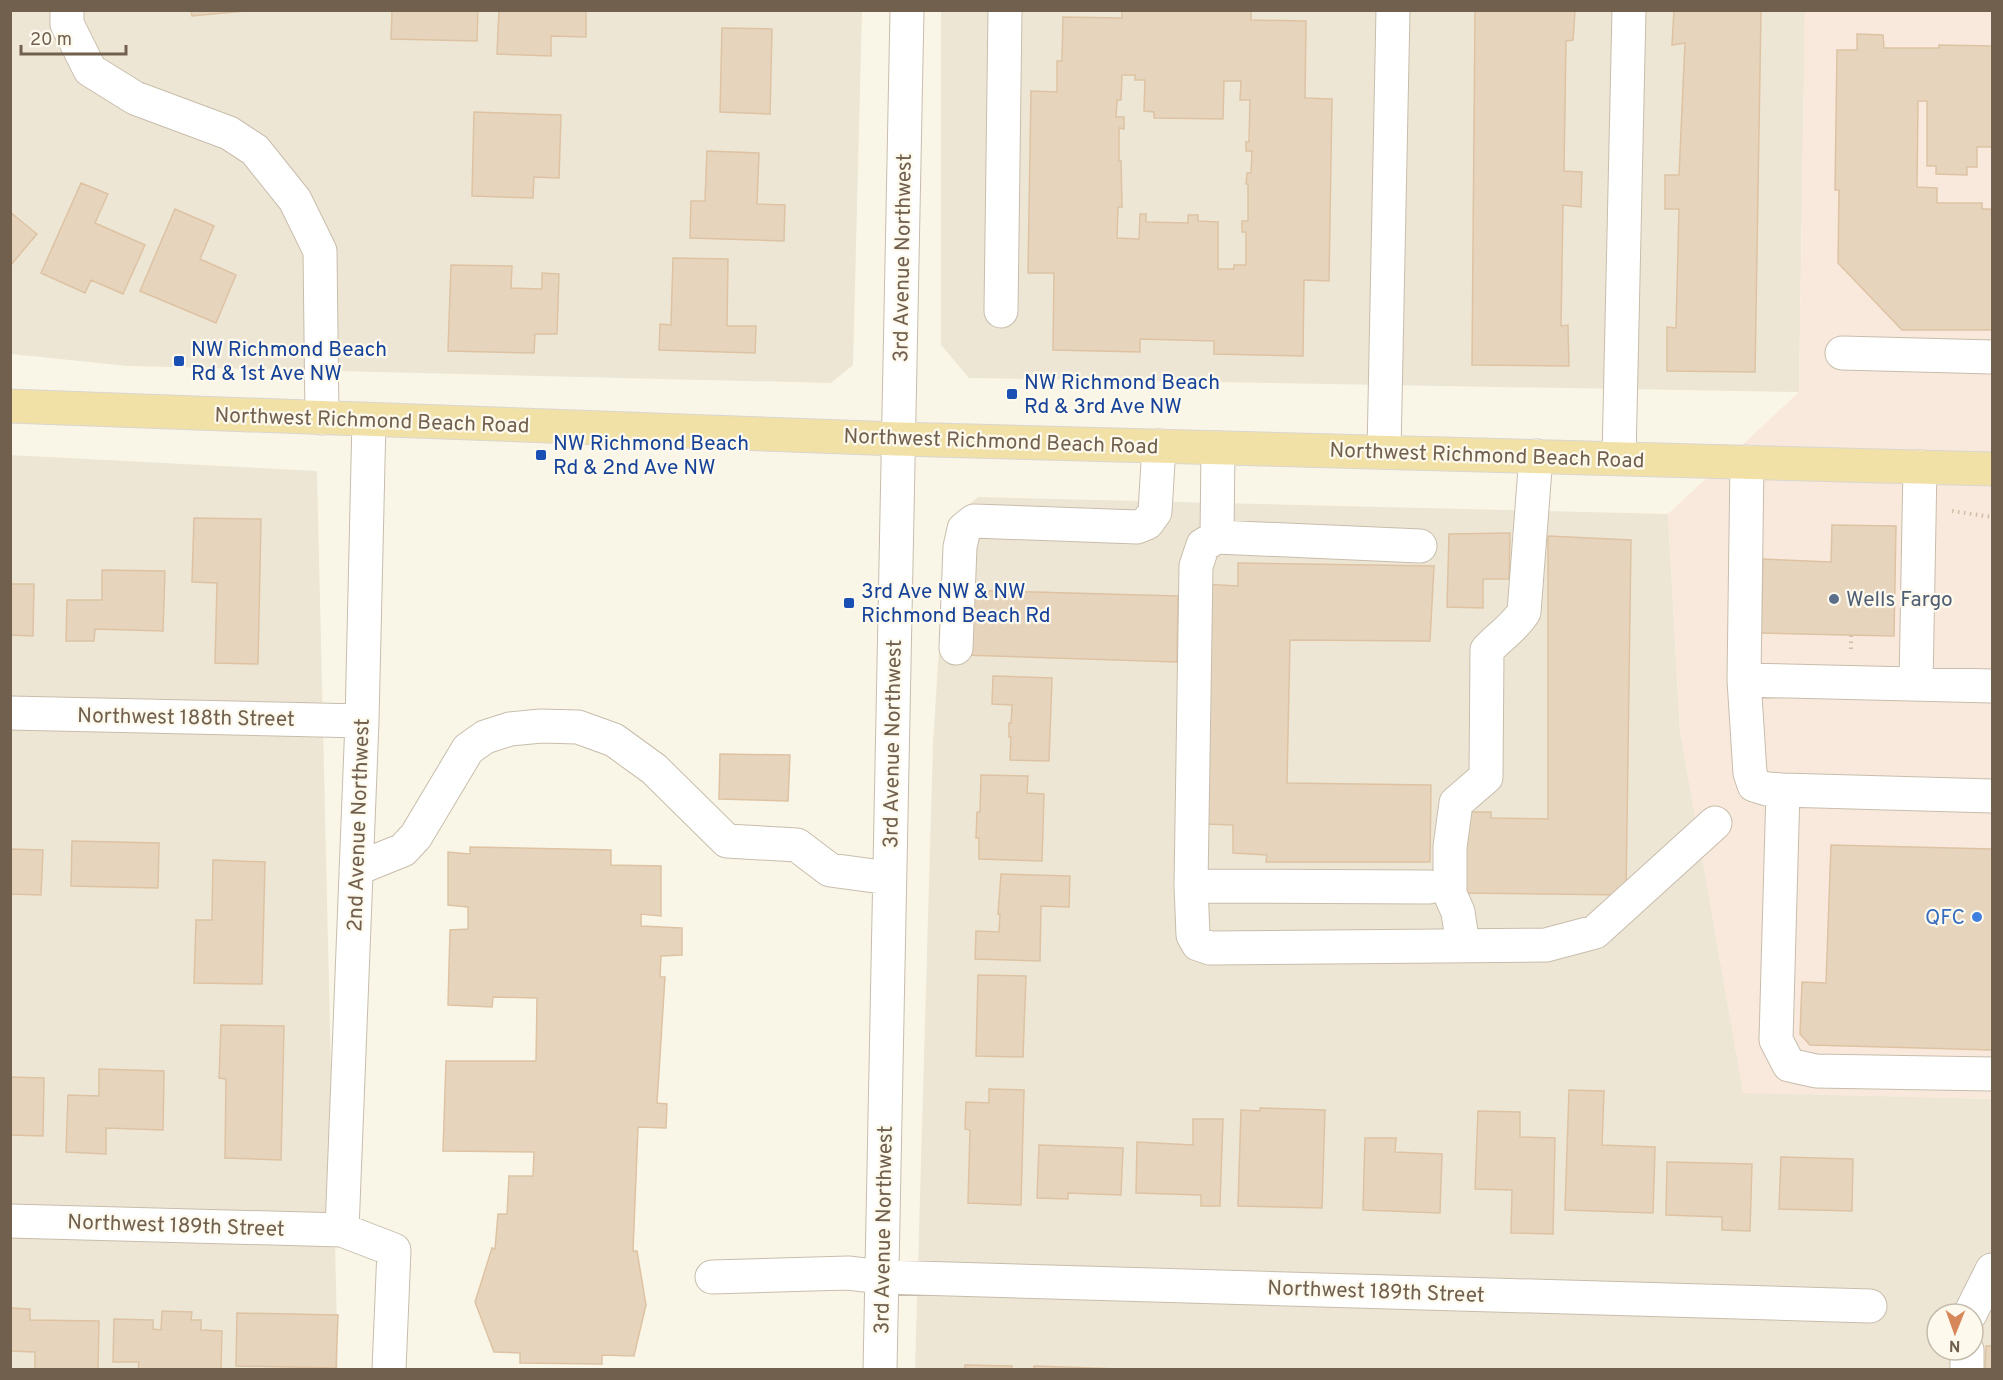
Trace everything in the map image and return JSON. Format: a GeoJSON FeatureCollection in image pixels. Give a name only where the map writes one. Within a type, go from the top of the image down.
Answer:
{"type":"FeatureCollection","features":[{"type":"Feature","properties":{"kind":"main road","name":"Northwest Richmond Beach Road"},"geometry":{"type":"LineString","coordinates":[[10,406],[898,439],[1992,469]]}},
{"type":"Feature","properties":{"kind":"street"},"geometry":{"type":"LineString","coordinates":[[68,10],[67,24],[90,70],[135,98],[230,133],[255,150],[295,200],[320,251],[322,418]]}},
{"type":"Feature","properties":{"kind":"street","name":"3rd Avenue Northwest"},"geometry":{"type":"LineString","coordinates":[[880,1370],[907,10]]}},
{"type":"Feature","properties":{"kind":"street"},"geometry":{"type":"LineString","coordinates":[[1001,311],[1005,10]]}},
{"type":"Feature","properties":{"kind":"street"},"geometry":{"type":"LineString","coordinates":[[1384,452],[1392,10]]}},
{"type":"Feature","properties":{"kind":"street"},"geometry":{"type":"LineString","coordinates":[[1619,458],[1629,10]]}},
{"type":"Feature","properties":{"kind":"street"},"geometry":{"type":"LineString","coordinates":[[1842,353],[1992,357]]}},
{"type":"Feature","properties":{"kind":"street","name":"2nd Avenue Northwest"},"geometry":{"type":"LineString","coordinates":[[342,1230],[362,721],[369,420]]}},
{"type":"Feature","properties":{"kind":"street"},"geometry":{"type":"LineString","coordinates":[[956,648],[960,547],[964,529],[974,521],[1137,527],[1147,523],[1155,512],[1159,446]]}},
{"type":"Feature","properties":{"kind":"street"},"geometry":{"type":"LineString","coordinates":[[1217,537],[1218,448]]}},
{"type":"Feature","properties":{"kind":"street"},"geometry":{"type":"LineString","coordinates":[[1463,946],[1458,912],[1450,894],[1450,847],[1456,804],[1486,777],[1487,650],[1498,638],[1514,628],[1524,612],[1536,456]]}},
{"type":"Feature","properties":{"kind":"street"},"geometry":{"type":"LineString","coordinates":[[1747,462],[1744,680],[1750,773],[1754,785],[1783,790],[1992,796]]}},
{"type":"Feature","properties":{"kind":"street"},"geometry":{"type":"LineString","coordinates":[[1916,684],[1920,467]]}},
{"type":"Feature","properties":{"kind":"street"},"geometry":{"type":"LineString","coordinates":[[1420,546],[1217,537],[1203,545],[1196,566],[1191,886],[1193,935],[1198,944],[1210,948],[1546,945],[1594,932],[1715,823]]}},
{"type":"Feature","properties":{"kind":"street"},"geometry":{"type":"LineString","coordinates":[[1744,680],[1992,686]]}},
{"type":"Feature","properties":{"kind":"street","name":"Northwest 188th Street"},"geometry":{"type":"LineString","coordinates":[[10,713],[362,721]]}},
{"type":"Feature","properties":{"kind":"street"},"geometry":{"type":"LineString","coordinates":[[356,869],[404,850],[416,836],[468,749],[485,737],[510,729],[541,726],[578,727],[614,740],[654,769],[727,841],[797,845],[830,870],[889,878]]}},
{"type":"Feature","properties":{"kind":"street"},"geometry":{"type":"LineString","coordinates":[[1783,790],[1776,1040],[1789,1065],[1816,1071],[1992,1074]]}},
{"type":"Feature","properties":{"kind":"street"},"geometry":{"type":"LineString","coordinates":[[1191,886],[1428,887]]}},
{"type":"Feature","properties":{"kind":"street","name":"Northwest 189th Street"},"geometry":{"type":"LineString","coordinates":[[10,1221],[342,1230],[394,1250],[389,1370]]}},
{"type":"Feature","properties":{"kind":"street"},"geometry":{"type":"LineString","coordinates":[[1976,1302],[1992,1270]]}},
{"type":"Feature","properties":{"kind":"street","name":"Northwest 189th Street"},"geometry":{"type":"LineString","coordinates":[[712,1277],[848,1272],[882,1277],[1870,1306]]}},
{"type":"Feature","properties":{"kind":"shaded area"},"geometry":{"type":"Polygon","coordinates":[[[11,11],[862,11],[853,365],[831,383],[128,366],[11,354],[11,11]]]}},
{"type":"Feature","properties":{"kind":"shaded area"},"geometry":{"type":"Polygon","coordinates":[[[941,11],[1805,11],[1799,392],[969,378],[941,345],[941,11]]]}},
{"type":"Feature","properties":{"kind":"shaded area"},"geometry":{"type":"Polygon","coordinates":[[[1805,11],[1992,11],[1992,1099],[1743,1093],[1680,730],[1668,514],[1799,392],[1805,11]]]}},
{"type":"Feature","properties":{"kind":"shaded area"},"geometry":{"type":"Polygon","coordinates":[[[10,455],[317,471],[338,1369],[11,1369],[10,455]]]}},
{"type":"Feature","properties":{"kind":"shaded area"},"geometry":{"type":"Polygon","coordinates":[[[978,497],[1668,514],[1680,730],[1743,1092],[1992,1099],[1992,1369],[915,1370],[933,742],[947,523],[978,497]]]}},
{"type":"Feature","properties":{"kind":"building"},"geometry":{"type":"Polygon","coordinates":[[[191,10],[256,10],[192,16],[191,10]]]}},
{"type":"Feature","properties":{"kind":"building"},"geometry":{"type":"Polygon","coordinates":[[[392,10],[478,10],[477,41],[391,39],[392,10]]]}},
{"type":"Feature","properties":{"kind":"building"},"geometry":{"type":"Polygon","coordinates":[[[499,10],[586,10],[586,37],[551,36],[551,56],[497,54],[499,10]]]}},
{"type":"Feature","properties":{"kind":"building"},"geometry":{"type":"Polygon","coordinates":[[[1122,10],[1251,10],[1251,20],[1306,21],[1305,98],[1332,99],[1329,281],[1304,280],[1303,356],[1214,354],[1214,341],[1140,339],[1140,352],[1053,350],[1054,273],[1028,273],[1031,91],[1057,92],[1057,61],[1062,61],[1063,17],[1122,18],[1122,10]],[[1122,75],[1121,100],[1117,100],[1116,117],[1124,117],[1124,129],[1119,128],[1122,207],[1118,207],[1117,238],[1139,239],[1140,214],[1146,214],[1146,222],[1188,223],[1188,215],[1198,215],[1198,221],[1218,222],[1218,269],[1234,269],[1234,265],[1246,265],[1246,232],[1242,232],[1242,221],[1248,221],[1248,184],[1246,184],[1247,173],[1251,173],[1252,151],[1246,151],[1246,142],[1249,142],[1250,100],[1240,100],[1241,81],[1224,81],[1223,119],[1154,118],[1154,112],[1144,111],[1145,80],[1135,80],[1135,75],[1122,75]]]}},
{"type":"Feature","properties":{"kind":"building"},"geometry":{"type":"Polygon","coordinates":[[[1475,10],[1575,10],[1573,40],[1566,41],[1564,171],[1582,172],[1581,207],[1563,205],[1561,326],[1568,325],[1569,366],[1472,365],[1475,10]]]}},
{"type":"Feature","properties":{"kind":"building"},"geometry":{"type":"Polygon","coordinates":[[[1674,10],[1761,10],[1755,372],[1667,371],[1667,327],[1676,328],[1679,209],[1665,209],[1665,175],[1679,175],[1685,43],[1672,45],[1674,10]]]}},
{"type":"Feature","properties":{"kind":"building"},"geometry":{"type":"Polygon","coordinates":[[[722,28],[772,29],[770,114],[720,112],[722,28]]]}},
{"type":"Feature","properties":{"kind":"building"},"geometry":{"type":"Polygon","coordinates":[[[1857,34],[1883,35],[1884,48],[1939,48],[1939,45],[1992,46],[1992,147],[1977,147],[1977,167],[1967,167],[1967,175],[1936,174],[1936,166],[1927,166],[1927,101],[1918,101],[1917,187],[1937,188],[1937,203],[1982,203],[1982,209],[1992,209],[1992,330],[1902,330],[1838,263],[1839,190],[1835,190],[1837,50],[1857,50],[1857,34]]]}},
{"type":"Feature","properties":{"kind":"building"},"geometry":{"type":"Polygon","coordinates":[[[474,112],[561,115],[559,178],[534,177],[533,198],[472,196],[474,112]]]}},
{"type":"Feature","properties":{"kind":"building"},"geometry":{"type":"Polygon","coordinates":[[[707,151],[759,153],[757,204],[785,205],[784,241],[690,238],[691,201],[705,201],[707,151]]]}},
{"type":"Feature","properties":{"kind":"building"},"geometry":{"type":"Polygon","coordinates":[[[81,183],[108,194],[95,223],[145,245],[123,294],[91,280],[85,293],[41,273],[81,183]]]}},
{"type":"Feature","properties":{"kind":"building"},"geometry":{"type":"Polygon","coordinates":[[[175,209],[214,226],[200,259],[236,275],[216,323],[140,291],[175,209]]]}},
{"type":"Feature","properties":{"kind":"building"},"geometry":{"type":"Polygon","coordinates":[[[10,212],[37,234],[10,266],[10,212]]]}},
{"type":"Feature","properties":{"kind":"building"},"geometry":{"type":"Polygon","coordinates":[[[673,258],[728,259],[727,326],[756,326],[755,353],[659,350],[660,324],[671,325],[673,258]]]}},
{"type":"Feature","properties":{"kind":"building"},"geometry":{"type":"Polygon","coordinates":[[[451,265],[512,266],[511,288],[542,289],[542,273],[559,274],[557,334],[535,334],[534,353],[448,351],[451,265]]]}},
{"type":"Feature","properties":{"kind":"building"},"geometry":{"type":"Polygon","coordinates":[[[194,518],[261,519],[258,664],[215,663],[217,583],[192,582],[194,518]]]}},
{"type":"Feature","properties":{"kind":"building"},"geometry":{"type":"Polygon","coordinates":[[[1832,525],[1896,526],[1894,636],[1761,633],[1763,559],[1831,562],[1832,525]]]}},
{"type":"Feature","properties":{"kind":"building"},"geometry":{"type":"Polygon","coordinates":[[[1510,533],[1509,579],[1483,579],[1483,608],[1447,607],[1449,534],[1510,533]]]}},
{"type":"Feature","properties":{"kind":"building"},"geometry":{"type":"Polygon","coordinates":[[[1548,536],[1631,540],[1626,895],[1458,893],[1459,812],[1491,812],[1491,818],[1548,819],[1548,536]]]}},
{"type":"Feature","properties":{"kind":"building"},"geometry":{"type":"Polygon","coordinates":[[[1238,563],[1434,566],[1430,641],[1290,640],[1287,783],[1431,785],[1430,862],[1266,862],[1267,855],[1233,853],[1233,825],[1207,824],[1203,584],[1238,586],[1238,563]]]}},
{"type":"Feature","properties":{"kind":"building"},"geometry":{"type":"Polygon","coordinates":[[[102,570],[165,571],[163,631],[95,629],[94,641],[66,641],[67,600],[102,600],[102,570]]]}},
{"type":"Feature","properties":{"kind":"building"},"geometry":{"type":"Polygon","coordinates":[[[10,584],[34,584],[33,636],[10,635],[10,584]]]}},
{"type":"Feature","properties":{"kind":"building"},"geometry":{"type":"Polygon","coordinates":[[[964,590],[1178,596],[1177,662],[962,655],[964,590]]]}},
{"type":"Feature","properties":{"kind":"building"},"geometry":{"type":"Polygon","coordinates":[[[993,676],[1052,678],[1049,761],[1010,760],[1009,723],[1011,723],[1012,705],[992,704],[993,676]]]}},
{"type":"Feature","properties":{"kind":"building"},"geometry":{"type":"Polygon","coordinates":[[[720,754],[790,755],[788,801],[719,799],[720,754]]]}},
{"type":"Feature","properties":{"kind":"building"},"geometry":{"type":"Polygon","coordinates":[[[981,775],[1028,776],[1027,793],[1044,794],[1042,861],[979,859],[979,838],[976,838],[977,812],[980,812],[981,775]]]}},
{"type":"Feature","properties":{"kind":"building"},"geometry":{"type":"Polygon","coordinates":[[[72,841],[159,843],[158,888],[71,886],[72,841]]]}},
{"type":"Feature","properties":{"kind":"building"},"geometry":{"type":"Polygon","coordinates":[[[1831,845],[1992,849],[1992,1050],[1810,1045],[1800,1034],[1802,982],[1826,983],[1831,845]]]}},
{"type":"Feature","properties":{"kind":"building"},"geometry":{"type":"Polygon","coordinates":[[[470,847],[611,850],[611,865],[661,866],[661,916],[641,914],[641,926],[682,928],[682,955],[661,956],[660,977],[665,977],[657,1103],[667,1104],[666,1128],[638,1127],[633,1251],[637,1251],[646,1305],[634,1356],[602,1355],[602,1364],[520,1363],[520,1353],[494,1352],[475,1302],[492,1248],[495,1249],[498,1214],[507,1214],[509,1176],[533,1176],[534,1152],[443,1151],[446,1061],[536,1061],[537,998],[493,997],[492,1007],[448,1005],[450,930],[468,929],[468,907],[448,905],[448,852],[470,854],[470,847]]]}},
{"type":"Feature","properties":{"kind":"building"},"geometry":{"type":"Polygon","coordinates":[[[10,849],[43,850],[41,895],[10,894],[10,849]]]}},
{"type":"Feature","properties":{"kind":"building"},"geometry":{"type":"Polygon","coordinates":[[[213,860],[265,862],[262,984],[194,983],[196,920],[212,920],[213,860]]]}},
{"type":"Feature","properties":{"kind":"building"},"geometry":{"type":"Polygon","coordinates":[[[1001,874],[1070,876],[1069,907],[1041,906],[1040,961],[975,959],[976,931],[999,932],[1001,874]]]}},
{"type":"Feature","properties":{"kind":"building"},"geometry":{"type":"Polygon","coordinates":[[[978,975],[1026,976],[1023,1057],[976,1056],[978,975]]]}},
{"type":"Feature","properties":{"kind":"building"},"geometry":{"type":"Polygon","coordinates":[[[221,1025],[284,1026],[281,1160],[225,1158],[226,1079],[219,1078],[221,1025]]]}},
{"type":"Feature","properties":{"kind":"building"},"geometry":{"type":"Polygon","coordinates":[[[99,1069],[164,1071],[163,1130],[106,1128],[106,1154],[66,1152],[68,1095],[99,1096],[99,1069]]]}},
{"type":"Feature","properties":{"kind":"building"},"geometry":{"type":"Polygon","coordinates":[[[10,1077],[44,1078],[43,1136],[10,1135],[10,1077]]]}},
{"type":"Feature","properties":{"kind":"building"},"geometry":{"type":"Polygon","coordinates":[[[989,1089],[1024,1090],[1021,1205],[968,1203],[970,1130],[965,1129],[966,1102],[989,1103],[989,1089]]]}},
{"type":"Feature","properties":{"kind":"building"},"geometry":{"type":"Polygon","coordinates":[[[1569,1090],[1604,1091],[1602,1145],[1655,1147],[1653,1213],[1565,1210],[1569,1090]]]}},
{"type":"Feature","properties":{"kind":"building"},"geometry":{"type":"Polygon","coordinates":[[[1260,1108],[1325,1110],[1322,1208],[1238,1206],[1241,1110],[1260,1111],[1260,1108]]]}},
{"type":"Feature","properties":{"kind":"building"},"geometry":{"type":"Polygon","coordinates":[[[1478,1111],[1520,1112],[1520,1137],[1555,1138],[1553,1234],[1511,1233],[1512,1190],[1475,1189],[1478,1111]]]}},
{"type":"Feature","properties":{"kind":"building"},"geometry":{"type":"Polygon","coordinates":[[[1193,1119],[1223,1119],[1220,1206],[1201,1206],[1201,1195],[1136,1193],[1137,1142],[1193,1145],[1193,1119]]]}},
{"type":"Feature","properties":{"kind":"building"},"geometry":{"type":"Polygon","coordinates":[[[1365,1138],[1396,1138],[1395,1152],[1442,1154],[1440,1213],[1363,1210],[1365,1138]]]}},
{"type":"Feature","properties":{"kind":"building"},"geometry":{"type":"Polygon","coordinates":[[[1039,1145],[1123,1148],[1121,1195],[1068,1193],[1068,1199],[1037,1198],[1039,1145]]]}},
{"type":"Feature","properties":{"kind":"building"},"geometry":{"type":"Polygon","coordinates":[[[1781,1157],[1853,1159],[1852,1211],[1779,1209],[1781,1157]]]}},
{"type":"Feature","properties":{"kind":"building"},"geometry":{"type":"Polygon","coordinates":[[[1667,1162],[1752,1164],[1750,1231],[1722,1230],[1722,1217],[1666,1215],[1667,1162]]]}},
{"type":"Feature","properties":{"kind":"building"},"geometry":{"type":"Polygon","coordinates":[[[10,1308],[30,1309],[30,1320],[99,1321],[98,1370],[35,1370],[35,1352],[10,1351],[10,1308]]]}},
{"type":"Feature","properties":{"kind":"building"},"geometry":{"type":"Polygon","coordinates":[[[162,1311],[192,1312],[191,1320],[201,1320],[201,1330],[222,1331],[221,1370],[138,1370],[139,1362],[113,1362],[114,1319],[153,1320],[153,1329],[161,1330],[162,1311]]]}},
{"type":"Feature","properties":{"kind":"building"},"geometry":{"type":"Polygon","coordinates":[[[237,1313],[338,1315],[336,1368],[236,1366],[237,1313]]]}},
{"type":"Feature","properties":{"kind":"building"},"geometry":{"type":"Polygon","coordinates":[[[1986,1346],[1992,1346],[1992,1370],[1985,1370],[1986,1346]]]}},
{"type":"Feature","properties":{"kind":"building"},"geometry":{"type":"Polygon","coordinates":[[[965,1365],[1012,1366],[1011,1370],[965,1370],[965,1365]]]}},
{"type":"Feature","properties":{"kind":"building"},"geometry":{"type":"Polygon","coordinates":[[[1034,1366],[1121,1369],[1121,1370],[1034,1370],[1034,1366]]]}},
{"type":"Feature","properties":{"kind":"place","name":"NW Richmond Beach Rd & 1st Ave NW"},"geometry":{"type":"Point","coordinates":[179,361]}},
{"type":"Feature","properties":{"kind":"place","name":"NW Richmond Beach Rd & 3rd Ave NW"},"geometry":{"type":"Point","coordinates":[1012,394]}},
{"type":"Feature","properties":{"kind":"place","name":"NW Richmond Beach Rd & 2nd Ave NW"},"geometry":{"type":"Point","coordinates":[541,455]}},
{"type":"Feature","properties":{"kind":"place","name":"Wells Fargo"},"geometry":{"type":"Point","coordinates":[1834,599]}},
{"type":"Feature","properties":{"kind":"place","name":"3rd Ave NW & NW Richmond Beach Rd"},"geometry":{"type":"Point","coordinates":[849,603]}},
{"type":"Feature","properties":{"kind":"place","name":"QFC"},"geometry":{"type":"Point","coordinates":[1977,917]}}]}
